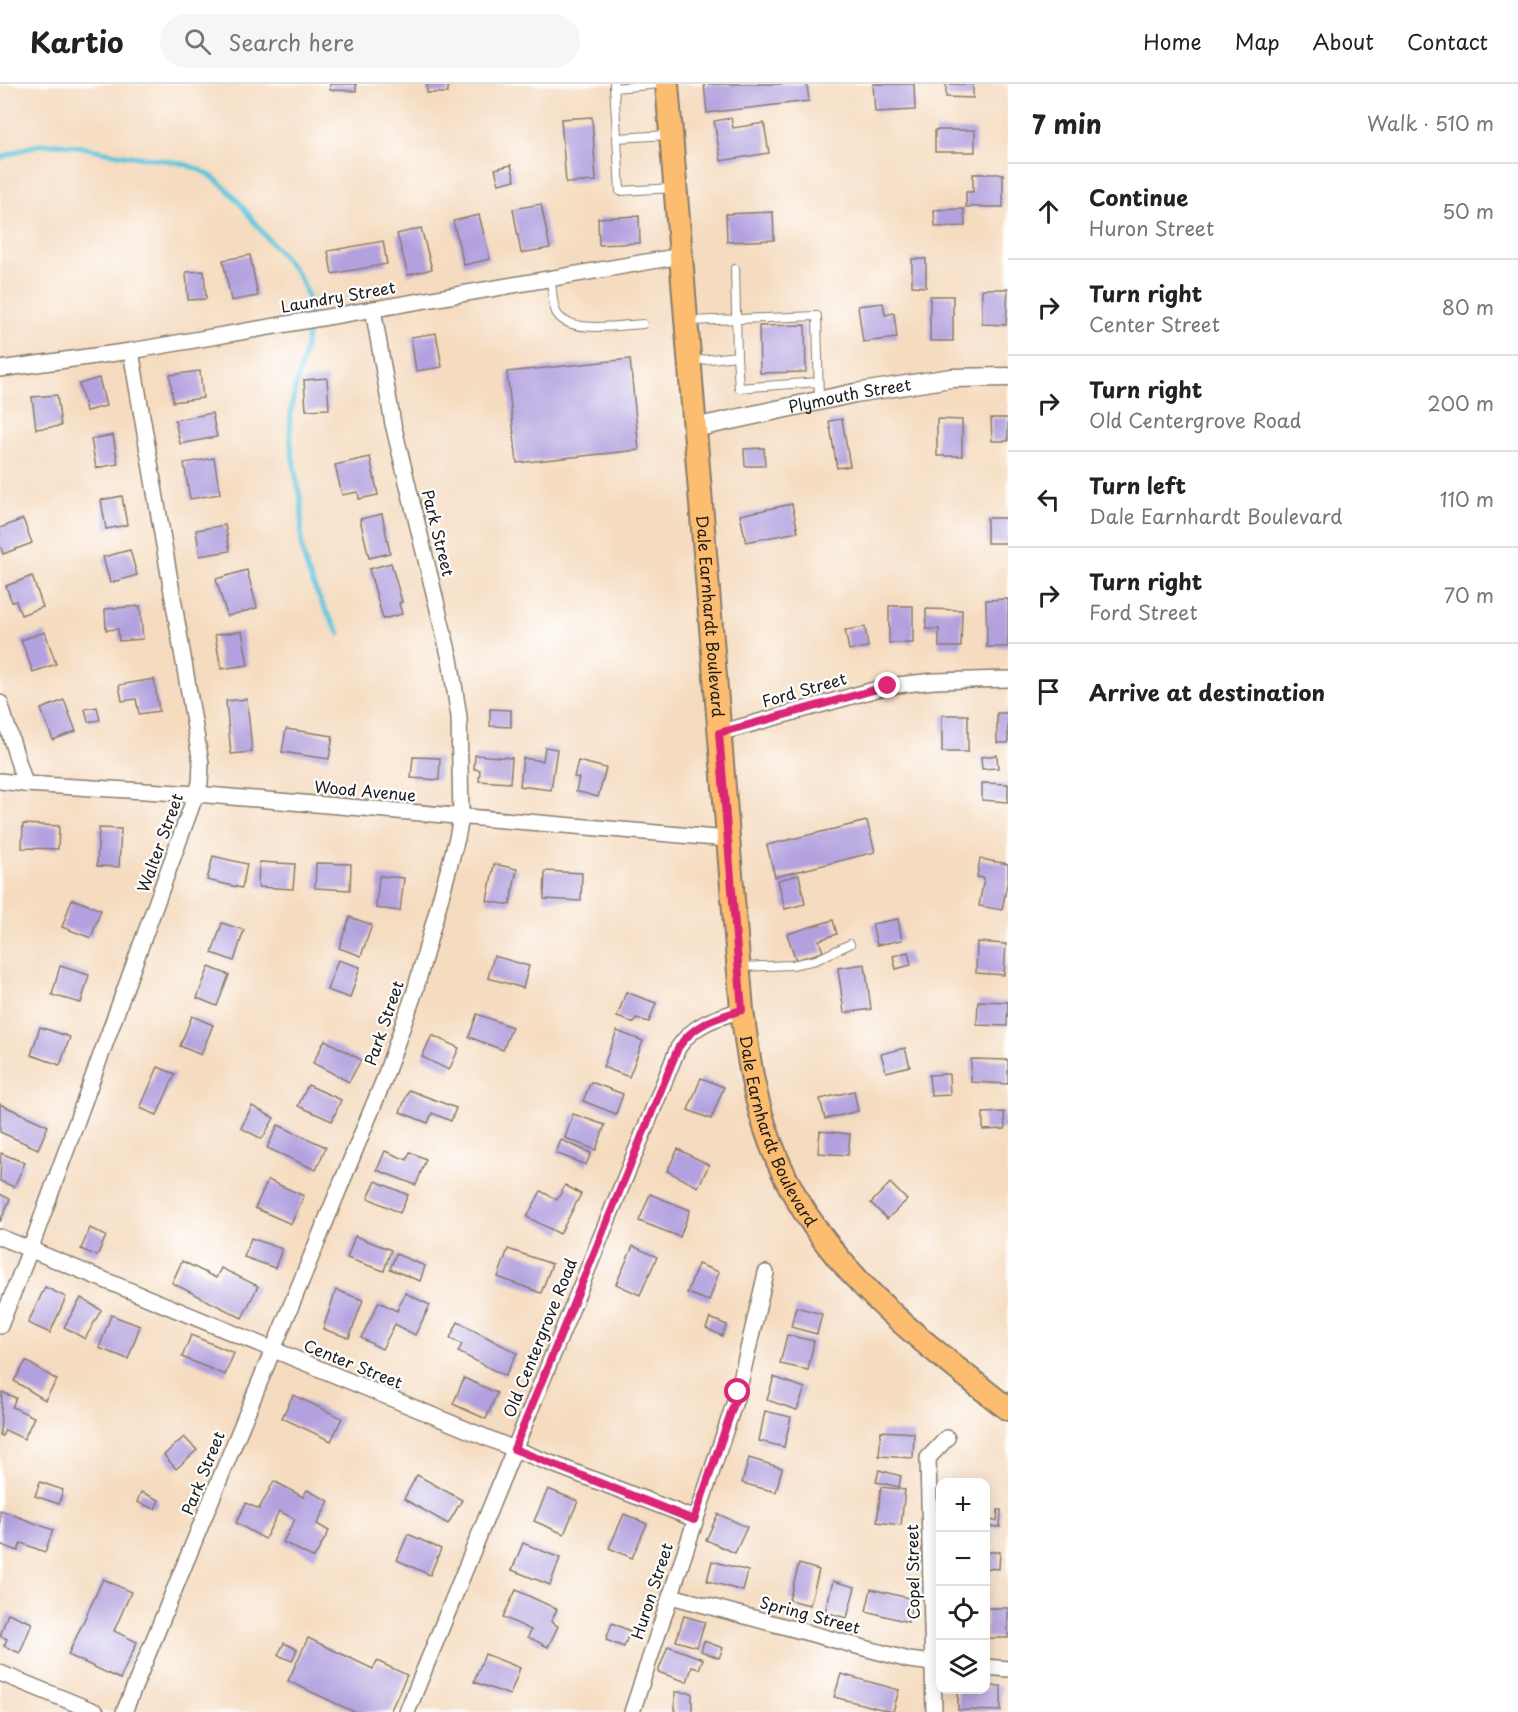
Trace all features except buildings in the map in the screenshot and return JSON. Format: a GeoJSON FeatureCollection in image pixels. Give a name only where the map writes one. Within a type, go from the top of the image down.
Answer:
{"type":"FeatureCollection","features":[{"type":"Feature","properties":{"kind":"main road","name":"Dale Earnhardt Boulevard"},"geometry":{"type":"LineString","coordinates":[[667,84],[738,967],[750,1070],[771,1144],[795,1196],[828,1246],[853,1277],[888,1311],[1008,1409]]}},
{"type":"Feature","properties":{"kind":"street","name":"Laundry Street"},"geometry":{"type":"LineString","coordinates":[[0,369],[131,351],[681,256]]}},
{"type":"Feature","properties":{"kind":"street","name":"Park Street"},"geometry":{"type":"LineString","coordinates":[[124,1712],[387,1072],[415,991],[458,838],[461,818],[459,717],[450,659],[393,424],[373,309]]}},
{"type":"Feature","properties":{"kind":"street","name":"Walter Street"},"geometry":{"type":"LineString","coordinates":[[0,1326],[30,1250],[200,783],[201,763],[131,351]]}},
{"type":"Feature","properties":{"kind":"street","name":"Plymouth Street"},"geometry":{"type":"LineString","coordinates":[[694,428],[819,392],[855,393],[951,378],[1008,377]]}},
{"type":"Feature","properties":{"kind":"street","name":"Ford Street"},"geometry":{"type":"LineString","coordinates":[[719,733],[888,686],[934,681],[1008,679]]}},
{"type":"Feature","properties":{"kind":"street"},"geometry":{"type":"LineString","coordinates":[[0,703],[25,784]]}},
{"type":"Feature","properties":{"kind":"street","name":"Wood Avenue"},"geometry":{"type":"LineString","coordinates":[[0,781],[728,839]]}},
{"type":"Feature","properties":{"kind":"street","name":"Old Centergrove Road"},"geometry":{"type":"LineString","coordinates":[[407,1712],[678,1048],[685,1037],[705,1022],[742,1010]]}},
{"type":"Feature","properties":{"kind":"street","name":"Center Street"},"geometry":{"type":"LineString","coordinates":[[0,1237],[514,1449],[694,1520]]}},
{"type":"Feature","properties":{"kind":"street","name":"Huron Street"},"geometry":{"type":"LineString","coordinates":[[632,1712],[738,1392],[765,1273]]}},
{"type":"Feature","properties":{"kind":"street","name":"Copel Street"},"geometry":{"type":"LineString","coordinates":[[936,1641],[928,1458],[947,1438]]}},
{"type":"Feature","properties":{"kind":"street","name":"Spring Street"},"geometry":{"type":"LineString","coordinates":[[671,1596],[909,1660],[936,1664]]}},
{"type":"Feature","properties":{"kind":"street"},"geometry":{"type":"LineString","coordinates":[[990,1667],[1008,1669]]}},
{"type":"Feature","properties":{"kind":"street"},"geometry":{"type":"LineString","coordinates":[[0,1673],[96,1712]]}},
{"type":"Feature","properties":{"kind":"street","name":"Copel Street"},"geometry":{"type":"LineString","coordinates":[[934,1712],[936,1680]]}},
{"type":"Feature","properties":{"kind":"lane"},"geometry":{"type":"LineString","coordinates":[[660,84],[614,86],[620,191],[675,188]]}},
{"type":"Feature","properties":{"kind":"lane"},"geometry":{"type":"LineString","coordinates":[[617,138],[671,135]]}},
{"type":"Feature","properties":{"kind":"lane"},"geometry":{"type":"LineString","coordinates":[[686,321],[737,319],[817,316],[819,392],[739,388],[737,356],[737,319],[735,269]]}},
{"type":"Feature","properties":{"kind":"lane"},"geometry":{"type":"LineString","coordinates":[[552,279],[553,300],[557,314],[563,320],[580,326],[643,324]]}},
{"type":"Feature","properties":{"kind":"lane"},"geometry":{"type":"LineString","coordinates":[[689,362],[737,356]]}},
{"type":"Feature","properties":{"kind":"lane"},"geometry":{"type":"LineString","coordinates":[[738,967],[792,965],[816,960],[850,944]]}},
{"type":"Feature","properties":{"kind":"waterway"},"geometry":{"type":"LineString","coordinates":[[0,158],[34,146],[60,144],[171,161],[205,172],[230,192],[297,273],[305,288],[309,311],[307,340],[293,397],[290,423],[301,502],[302,547],[311,580],[340,634]]}},
{"type":"Feature","properties":{"kind":"route"},"geometry":{"type":"LineString","coordinates":[[738,1392],[694,1520],[514,1449],[678,1048],[685,1037],[705,1022],[742,1010],[719,733],[888,686]]}}]}
